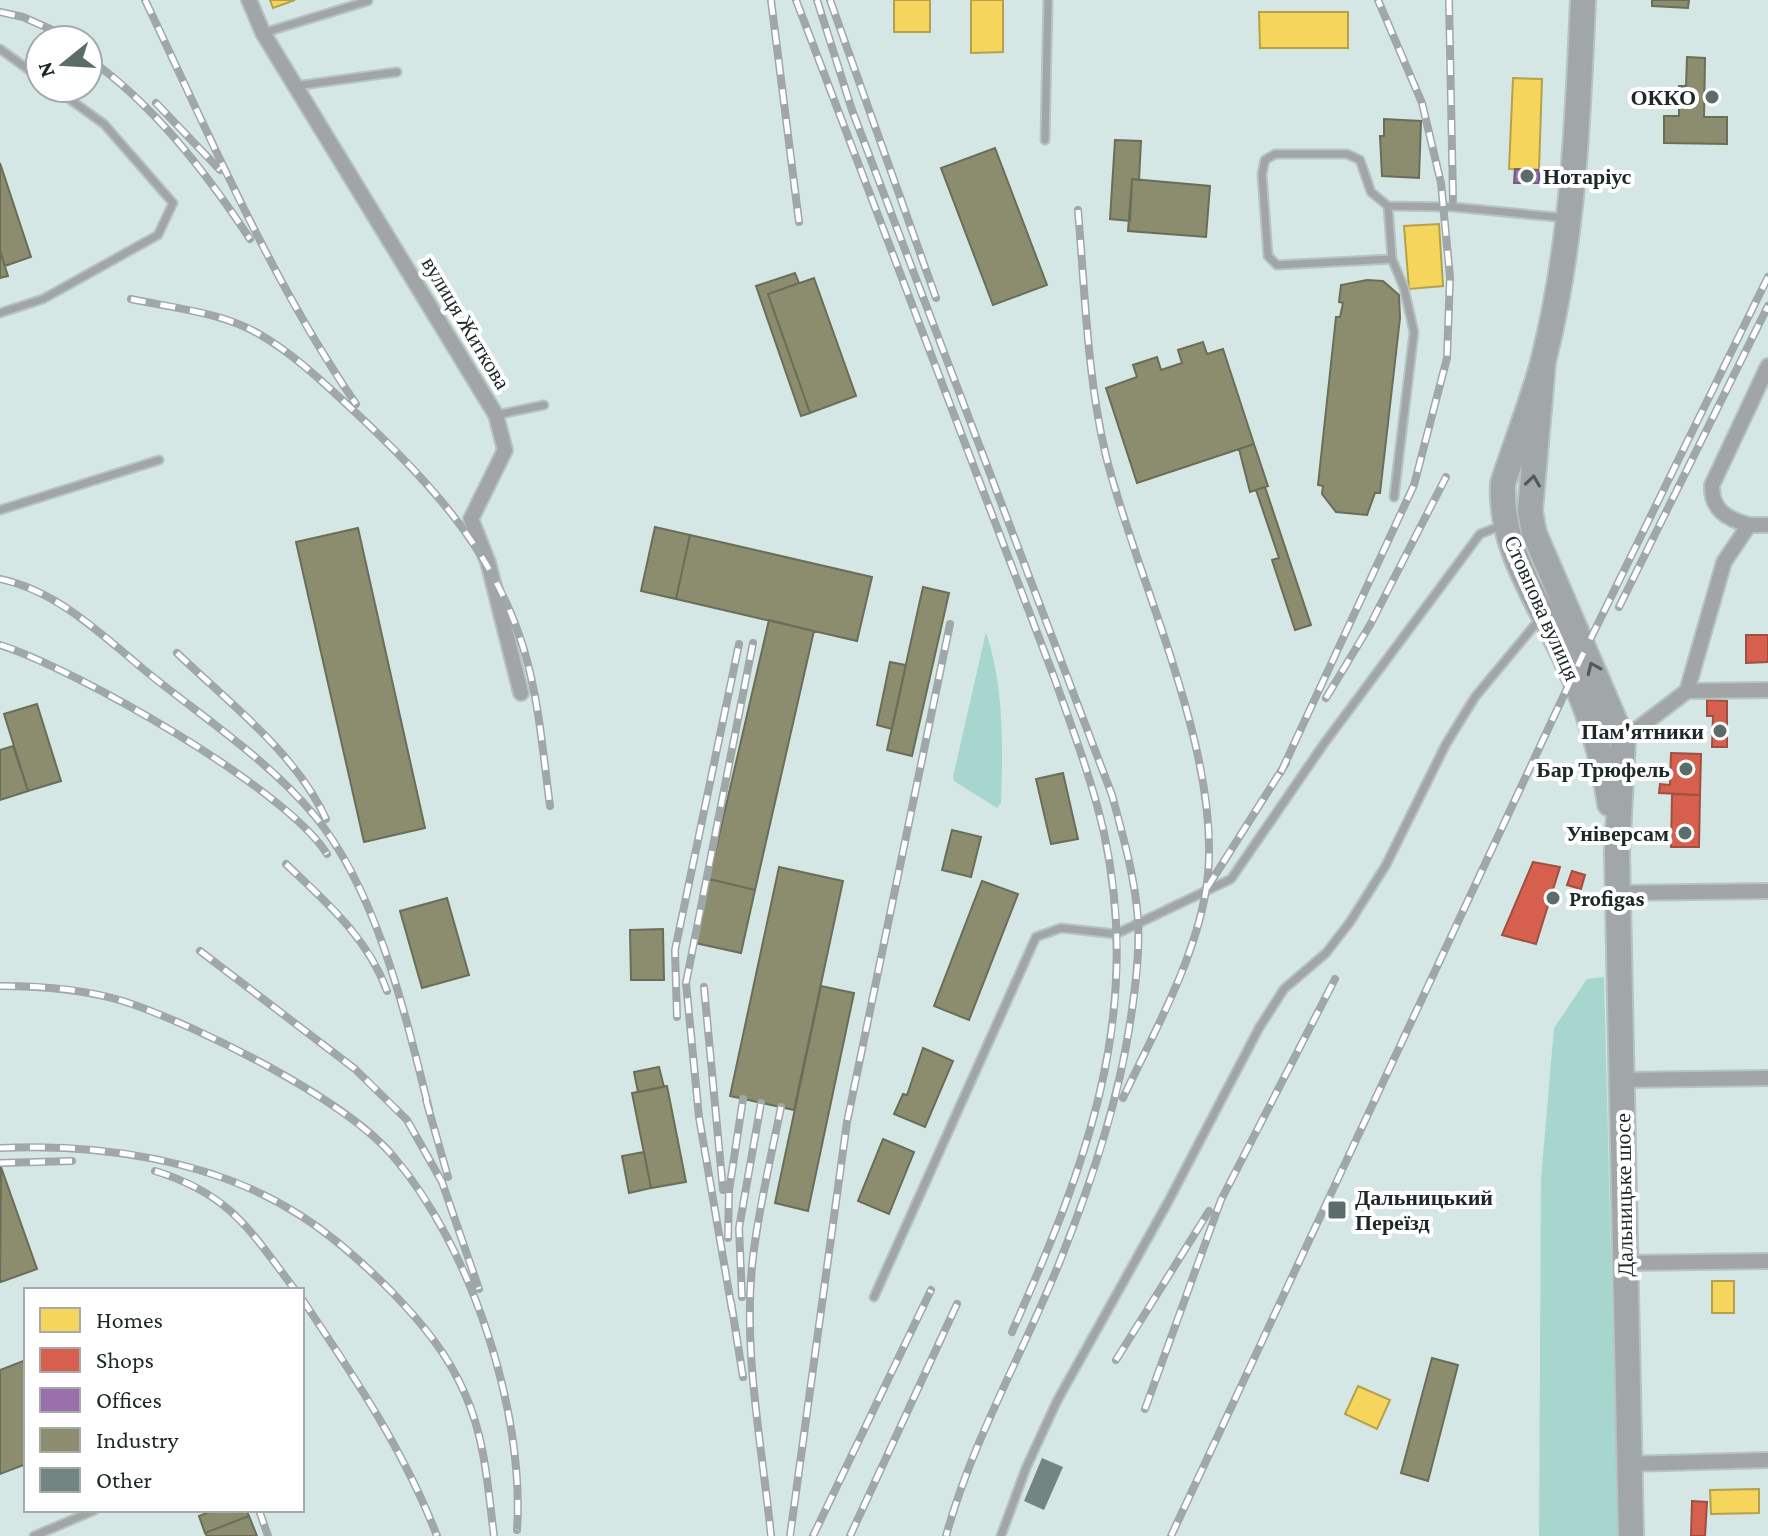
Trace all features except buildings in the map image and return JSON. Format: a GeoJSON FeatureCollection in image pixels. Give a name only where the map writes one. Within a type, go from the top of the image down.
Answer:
{"type":"FeatureCollection","features":[{"type":"Feature","properties":{"kind":"main road","name":"Стовпова вулиця"},"geometry":{"type":"LineString","coordinates":[[1583,0],[1577,132],[1568,219],[1543,363],[1530,511],[1542,557],[1623,740]]}},
{"type":"Feature","properties":{"kind":"main road","name":"Стовпова вулиця"},"geometry":{"type":"LineString","coordinates":[[1543,363],[1503,483],[1505,524],[1579,689],[1604,764],[1617,854]]}},
{"type":"Feature","properties":{"kind":"main road"},"geometry":{"type":"LineString","coordinates":[[1617,854],[1623,740]]}},
{"type":"Feature","properties":{"kind":"main road","name":"Дальницьке шосе"},"geometry":{"type":"LineString","coordinates":[[1617,854],[1631,1536]]}},
{"type":"Feature","properties":{"kind":"street","name":"вулиця Житкова"},"geometry":{"type":"LineString","coordinates":[[249,0],[263,33],[496,415],[505,450],[471,519],[488,562],[521,693]]}},
{"type":"Feature","properties":{"kind":"street"},"geometry":{"type":"LineString","coordinates":[[1768,366],[1712,485],[1715,505],[1723,515],[1749,525],[1768,525]]}},
{"type":"Feature","properties":{"kind":"street"},"geometry":{"type":"LineString","coordinates":[[1623,740],[1687,691],[1724,562],[1749,525]]}},
{"type":"Feature","properties":{"kind":"street"},"geometry":{"type":"LineString","coordinates":[[1687,691],[1768,690]]}},
{"type":"Feature","properties":{"kind":"street"},"geometry":{"type":"LineString","coordinates":[[1618,893],[1768,891]]}},
{"type":"Feature","properties":{"kind":"street"},"geometry":{"type":"LineString","coordinates":[[1622,1080],[1768,1078]]}},
{"type":"Feature","properties":{"kind":"street"},"geometry":{"type":"LineString","coordinates":[[1625,1263],[1768,1261]]}},
{"type":"Feature","properties":{"kind":"street"},"geometry":{"type":"LineString","coordinates":[[1629,1464],[1768,1460]]}},
{"type":"Feature","properties":{"kind":"lane"},"geometry":{"type":"LineString","coordinates":[[1045,140],[1048,0]]}},
{"type":"Feature","properties":{"kind":"lane"},"geometry":{"type":"LineString","coordinates":[[263,33],[368,1]]}},
{"type":"Feature","properties":{"kind":"lane"},"geometry":{"type":"LineString","coordinates":[[0,49],[24,66]]}},
{"type":"Feature","properties":{"kind":"lane"},"geometry":{"type":"LineString","coordinates":[[295,86],[397,72]]}},
{"type":"Feature","properties":{"kind":"lane"},"geometry":{"type":"LineString","coordinates":[[0,313],[43,299],[158,235],[173,203],[104,124],[76,104]]}},
{"type":"Feature","properties":{"kind":"lane"},"geometry":{"type":"LineString","coordinates":[[1392,259],[1277,265],[1268,256],[1262,174],[1265,160],[1275,154],[1347,154],[1360,160],[1371,192],[1388,206],[1453,207],[1568,219]]}},
{"type":"Feature","properties":{"kind":"lane"},"geometry":{"type":"LineString","coordinates":[[1388,206],[1392,259],[1404,288],[1414,332],[1394,497]]}},
{"type":"Feature","properties":{"kind":"lane"},"geometry":{"type":"LineString","coordinates":[[496,415],[544,405]]}},
{"type":"Feature","properties":{"kind":"lane"},"geometry":{"type":"LineString","coordinates":[[0,510],[159,460]]}},
{"type":"Feature","properties":{"kind":"lane"},"geometry":{"type":"LineString","coordinates":[[874,1297],[1036,937],[1061,928],[1116,934],[1231,879],[1323,745],[1480,534],[1505,524]]}},
{"type":"Feature","properties":{"kind":"lane"},"geometry":{"type":"LineString","coordinates":[[1001,1536],[1026,1468],[1057,1401],[1273,1005],[1284,989],[1326,953],[1350,922],[1386,865],[1446,744],[1475,697],[1544,614]]}},
{"type":"Feature","properties":{"kind":"lane"},"geometry":{"type":"LineString","coordinates":[[34,1536],[90,1512]]}},
{"type":"Feature","properties":{"kind":"shaded area"},"geometry":{"type":"Polygon","coordinates":[[[986,632],[996,674],[1001,717],[1001,803],[997,808],[954,781],[953,777],[986,632]]]}},
{"type":"Feature","properties":{"kind":"shaded area"},"geometry":{"type":"Polygon","coordinates":[[[1604,977],[1618,1536],[1539,1536],[1541,1179],[1554,1028],[1587,979],[1604,977]]]}},
{"type":"Feature","properties":{"kind":"railway"},"geometry":{"type":"LineString","coordinates":[[145,0],[269,257],[356,404]]}},
{"type":"Feature","properties":{"kind":"railway"},"geometry":{"type":"LineString","coordinates":[[771,0],[799,222]]}},
{"type":"Feature","properties":{"kind":"railway"},"geometry":{"type":"LineString","coordinates":[[796,0],[1054,677],[1088,774],[1104,833],[1115,901],[1117,966],[1112,1029],[1084,1151],[1063,1211],[1012,1332]]}},
{"type":"Feature","properties":{"kind":"railway"},"geometry":{"type":"LineString","coordinates":[[817,0],[852,110],[1112,795],[1131,872],[1138,920],[1138,961],[1131,1015],[1118,1087],[1102,1144],[1048,1291],[970,1464],[946,1536]]}},
{"type":"Feature","properties":{"kind":"railway"},"geometry":{"type":"LineString","coordinates":[[830,0],[936,298]]}},
{"type":"Feature","properties":{"kind":"railway"},"geometry":{"type":"LineString","coordinates":[[1281,772],[1414,485],[1447,358],[1450,277],[1441,183],[1422,103],[1378,0]]}},
{"type":"Feature","properties":{"kind":"railway"},"geometry":{"type":"LineString","coordinates":[[1449,0],[1453,200]]}},
{"type":"Feature","properties":{"kind":"railway"},"geometry":{"type":"LineString","coordinates":[[0,12],[39,24]]}},
{"type":"Feature","properties":{"kind":"railway"},"geometry":{"type":"LineString","coordinates":[[104,70],[177,141],[250,239]]}},
{"type":"Feature","properties":{"kind":"railway"},"geometry":{"type":"LineString","coordinates":[[156,103],[220,170]]}},
{"type":"Feature","properties":{"kind":"railway"},"geometry":{"type":"LineString","coordinates":[[1078,210],[1088,334],[1106,456],[1192,730],[1204,786],[1209,840],[1206,890],[1192,944],[1172,996],[1123,1098]]}},
{"type":"Feature","properties":{"kind":"railway"},"geometry":{"type":"LineString","coordinates":[[1171,1536],[1585,650],[1768,277]]}},
{"type":"Feature","properties":{"kind":"railway"},"geometry":{"type":"LineString","coordinates":[[131,299],[213,316],[244,327],[272,342],[332,390],[381,437],[456,519],[495,580],[524,650],[540,727],[550,806]]}},
{"type":"Feature","properties":{"kind":"railway"},"geometry":{"type":"LineString","coordinates":[[1619,607],[1768,306]]}},
{"type":"Feature","properties":{"kind":"railway"},"geometry":{"type":"LineString","coordinates":[[1326,698],[1370,625],[1446,477]]}},
{"type":"Feature","properties":{"kind":"railway"},"geometry":{"type":"LineString","coordinates":[[0,579],[41,594],[97,630],[235,740],[277,776],[314,815],[356,880],[372,917],[399,995],[429,1109]]}},
{"type":"Feature","properties":{"kind":"railway"},"geometry":{"type":"LineString","coordinates":[[790,1536],[847,1122],[950,624]]}},
{"type":"Feature","properties":{"kind":"railway"},"geometry":{"type":"LineString","coordinates":[[732,1310],[699,1117],[686,983],[753,643]]}},
{"type":"Feature","properties":{"kind":"railway"},"geometry":{"type":"LineString","coordinates":[[677,1017],[675,950],[739,644]]}},
{"type":"Feature","properties":{"kind":"railway"},"geometry":{"type":"LineString","coordinates":[[0,645],[78,679],[177,734],[270,797],[305,827],[327,854]]}},
{"type":"Feature","properties":{"kind":"railway"},"geometry":{"type":"LineString","coordinates":[[177,653],[279,750],[313,795],[326,819]]}},
{"type":"Feature","properties":{"kind":"railway"},"geometry":{"type":"LineString","coordinates":[[1207,888],[1286,763]]}},
{"type":"Feature","properties":{"kind":"railway"},"geometry":{"type":"LineString","coordinates":[[286,864],[331,907],[357,938],[369,954],[387,991]]}},
{"type":"Feature","properties":{"kind":"railway"},"geometry":{"type":"LineString","coordinates":[[200,951],[355,1069],[407,1120],[442,1182],[479,1289]]}},
{"type":"Feature","properties":{"kind":"railway"},"geometry":{"type":"LineString","coordinates":[[1145,1409],[1221,1200],[1335,979]]}},
{"type":"Feature","properties":{"kind":"railway"},"geometry":{"type":"LineString","coordinates":[[0,986],[95,994],[126,1002],[191,1028],[268,1067],[341,1111],[393,1156],[421,1193],[446,1236],[469,1283],[487,1332],[502,1383],[512,1434],[517,1483],[517,1530]]}},
{"type":"Feature","properties":{"kind":"railway"},"geometry":{"type":"LineString","coordinates":[[704,987],[723,1190]]}},
{"type":"Feature","properties":{"kind":"railway"},"geometry":{"type":"LineString","coordinates":[[728,1238],[729,1191],[743,1099]]}},
{"type":"Feature","properties":{"kind":"railway"},"geometry":{"type":"LineString","coordinates":[[426,1100],[448,1177]]}},
{"type":"Feature","properties":{"kind":"railway"},"geometry":{"type":"LineString","coordinates":[[742,1297],[739,1228],[761,1103]]}},
{"type":"Feature","properties":{"kind":"railway"},"geometry":{"type":"LineString","coordinates":[[771,1536],[754,1396],[750,1292],[758,1220],[781,1107]]}},
{"type":"Feature","properties":{"kind":"railway"},"geometry":{"type":"LineString","coordinates":[[0,1148],[115,1152],[192,1168],[265,1195],[335,1240],[413,1315],[433,1339],[458,1379],[472,1411],[481,1446],[494,1536]]}},
{"type":"Feature","properties":{"kind":"railway"},"geometry":{"type":"LineString","coordinates":[[0,1163],[72,1161]]}},
{"type":"Feature","properties":{"kind":"railway"},"geometry":{"type":"LineString","coordinates":[[155,1171],[181,1180],[220,1203],[251,1232],[294,1288]]}},
{"type":"Feature","properties":{"kind":"railway"},"geometry":{"type":"LineString","coordinates":[[1116,1360],[1209,1211]]}},
{"type":"Feature","properties":{"kind":"railway"},"geometry":{"type":"LineString","coordinates":[[813,1536],[931,1290]]}},
{"type":"Feature","properties":{"kind":"railway"},"geometry":{"type":"LineString","coordinates":[[304,1302],[393,1443],[437,1536]]}},
{"type":"Feature","properties":{"kind":"railway"},"geometry":{"type":"LineString","coordinates":[[731,1302],[743,1377]]}},
{"type":"Feature","properties":{"kind":"railway"},"geometry":{"type":"LineString","coordinates":[[850,1536],[957,1304]]}},
{"type":"Feature","properties":{"kind":"railway"},"geometry":{"type":"LineString","coordinates":[[260,1512],[268,1536]]}},
{"type":"Feature","properties":{"kind":"place","name":"ОККО"},"geometry":{"type":"Point","coordinates":[1712,97]}},
{"type":"Feature","properties":{"kind":"place","name":"Нотаріус"},"geometry":{"type":"Point","coordinates":[1527,176]}},
{"type":"Feature","properties":{"kind":"place","name":"Пам'ятники"},"geometry":{"type":"Point","coordinates":[1720,731]}},
{"type":"Feature","properties":{"kind":"place","name":"Бар Трюфель"},"geometry":{"type":"Point","coordinates":[1686,769]}},
{"type":"Feature","properties":{"kind":"place","name":"Універсам"},"geometry":{"type":"Point","coordinates":[1685,833]}},
{"type":"Feature","properties":{"kind":"place","name":"Profigas"},"geometry":{"type":"Point","coordinates":[1553,898]}},
{"type":"Feature","properties":{"kind":"place","name":"Дальницький Переїзд"},"geometry":{"type":"Point","coordinates":[1337,1210]}}]}
